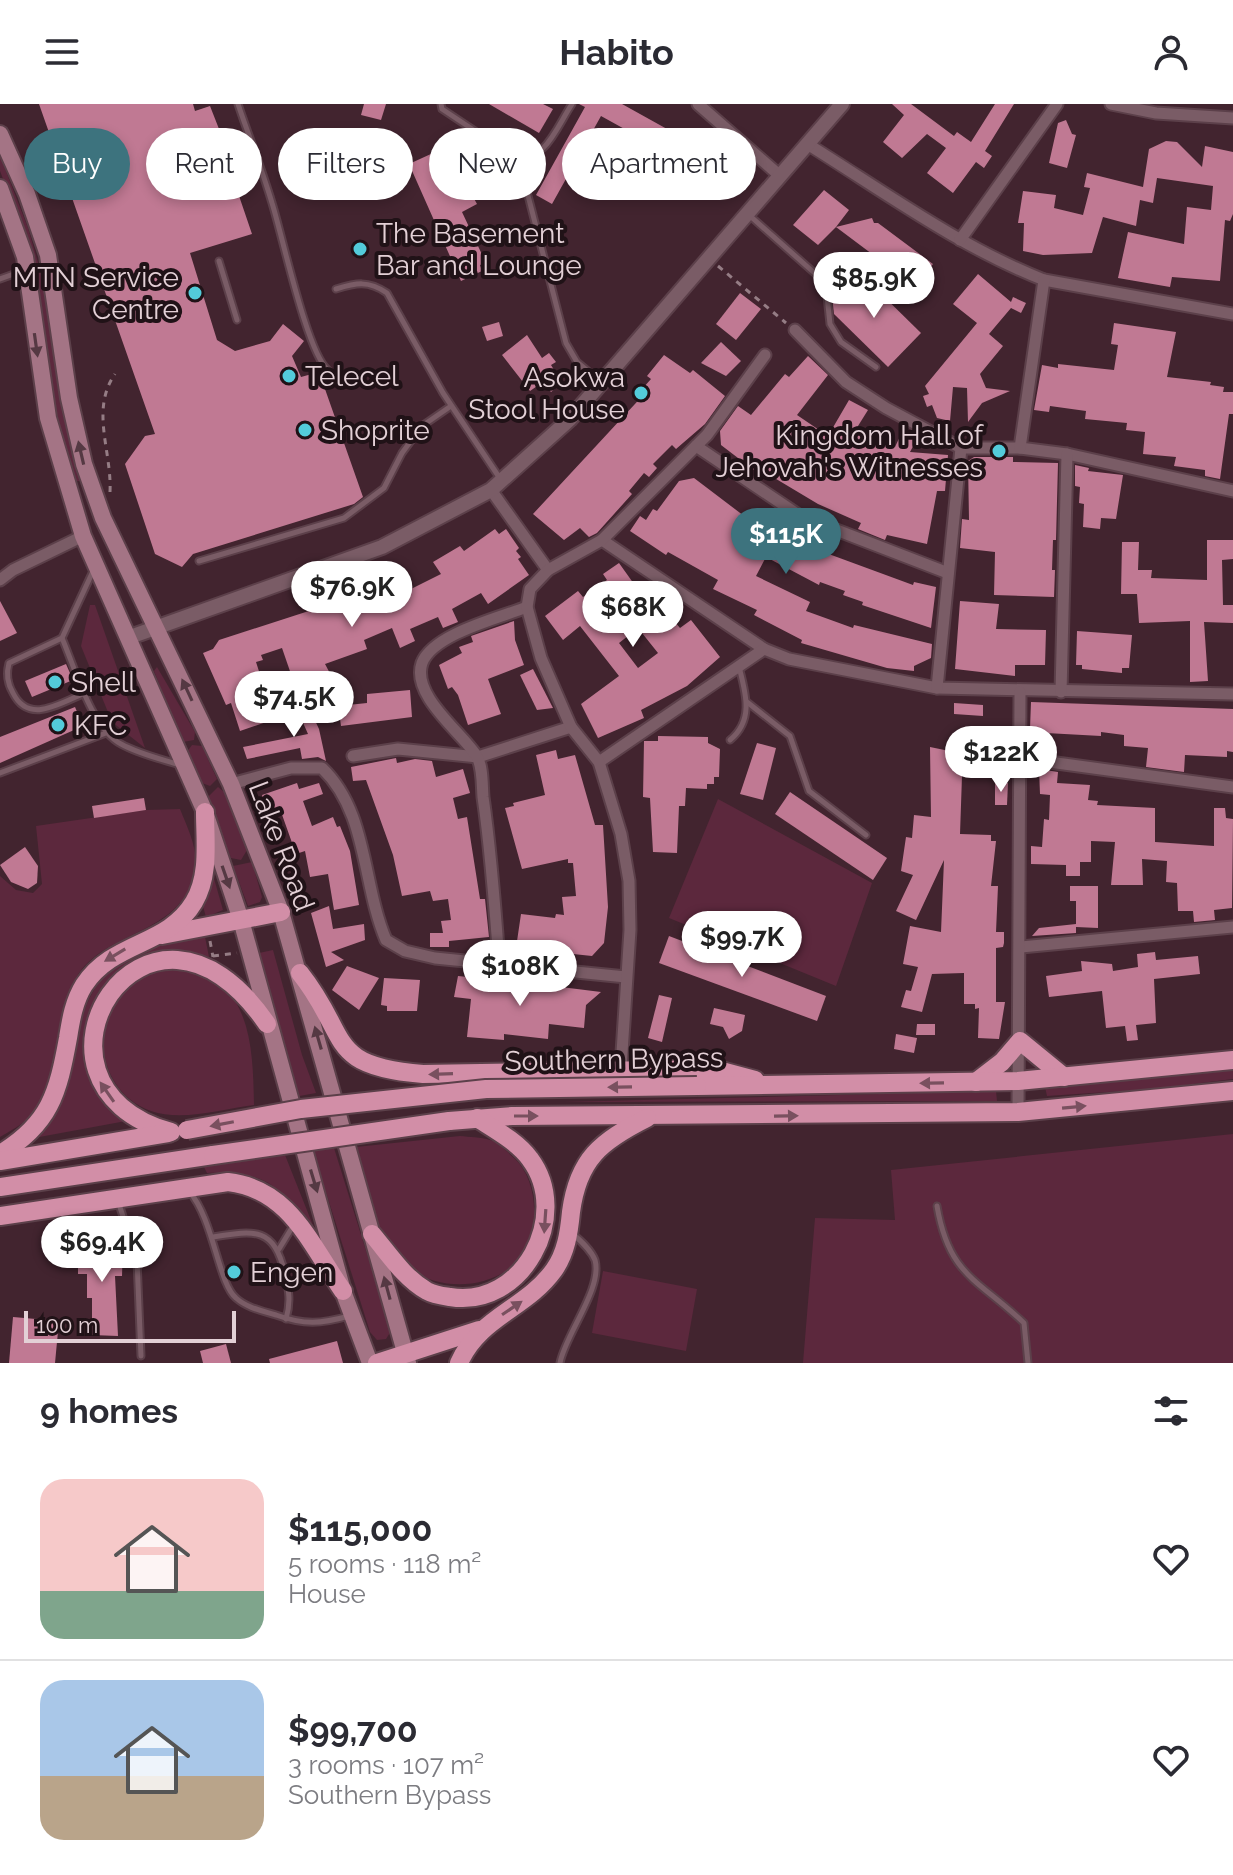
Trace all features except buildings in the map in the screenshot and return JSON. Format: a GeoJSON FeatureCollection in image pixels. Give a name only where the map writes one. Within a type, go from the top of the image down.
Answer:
{"type":"FeatureCollection","features":[{"type":"Feature","properties":{"kind":"highway"},"geometry":{"type":"LineString","coordinates":[[161,936],[184,916],[200,891],[206,866],[205,812]]}},
{"type":"Feature","properties":{"kind":"highway"},"geometry":{"type":"LineString","coordinates":[[0,1154],[29,1134],[50,1106],[57,1091],[73,1010],[95,971],[124,949],[161,936],[281,912]]}},
{"type":"Feature","properties":{"kind":"highway"},"geometry":{"type":"LineString","coordinates":[[179,1131],[134,1119],[104,1091],[92,1055],[92,1036],[109,989],[141,966],[172,959],[192,962],[210,968],[241,992],[267,1024]]}},
{"type":"Feature","properties":{"kind":"highway"},"geometry":{"type":"LineString","coordinates":[[300,973],[343,1047],[363,1064],[382,1071],[423,1074],[621,1068],[714,1069],[769,1084]]}},
{"type":"Feature","properties":{"kind":"highway"},"geometry":{"type":"LineString","coordinates":[[976,1082],[1002,1062],[1020,1041],[1064,1077]]}},
{"type":"Feature","properties":{"kind":"highway","name":"Southern Bypass"},"geometry":{"type":"LineString","coordinates":[[0,1161],[315,1107],[472,1091],[1018,1081],[1233,1060]]}},
{"type":"Feature","properties":{"kind":"highway","name":"Southern Bypass"},"geometry":{"type":"LineString","coordinates":[[0,1187],[477,1118],[1018,1112],[1233,1091]]}},
{"type":"Feature","properties":{"kind":"highway"},"geometry":{"type":"LineString","coordinates":[[377,1363],[407,1360],[479,1330],[521,1302],[552,1273],[563,1255],[574,1190],[592,1153],[617,1133],[650,1117]]}},
{"type":"Feature","properties":{"kind":"highway"},"geometry":{"type":"LineString","coordinates":[[372,1234],[409,1279],[430,1293],[476,1298],[497,1291],[525,1267],[544,1235],[547,1194],[529,1156],[477,1118]]}},
{"type":"Feature","properties":{"kind":"highway"},"geometry":{"type":"LineString","coordinates":[[0,1216],[228,1182],[249,1185],[277,1199],[343,1291]]}},
{"type":"Feature","properties":{"kind":"highway"},"geometry":{"type":"LineString","coordinates":[[459,1363],[479,1330]]}},
{"type":"Feature","properties":{"kind":"main road","name":"Lake Road"},"geometry":{"type":"LineString","coordinates":[[0,134],[27,194],[48,255],[69,398],[84,464],[103,518],[231,784],[281,912],[407,1360]]}},
{"type":"Feature","properties":{"kind":"main road"},"geometry":{"type":"LineString","coordinates":[[0,188],[26,270],[48,418],[83,536],[205,812],[241,920],[267,1024],[318,1193],[343,1291],[370,1363]]}},
{"type":"Feature","properties":{"kind":"street"},"geometry":{"type":"LineString","coordinates":[[698,104],[779,175]]}},
{"type":"Feature","properties":{"kind":"street"},"geometry":{"type":"LineString","coordinates":[[130,637],[382,547],[496,485],[570,419],[842,104]]}},
{"type":"Feature","properties":{"kind":"street"},"geometry":{"type":"LineString","coordinates":[[960,240],[1057,104]]}},
{"type":"Feature","properties":{"kind":"street"},"geometry":{"type":"LineString","coordinates":[[1111,104],[1156,113],[1233,118]]}},
{"type":"Feature","properties":{"kind":"street"},"geometry":{"type":"LineString","coordinates":[[809,145],[960,240],[1044,280],[1233,314]]}},
{"type":"Feature","properties":{"kind":"street"},"geometry":{"type":"LineString","coordinates":[[1020,448],[1044,280]]}},
{"type":"Feature","properties":{"kind":"street"},"geometry":{"type":"LineString","coordinates":[[795,330],[846,382],[886,408],[961,448],[1020,448],[1067,454],[1233,491]]}},
{"type":"Feature","properties":{"kind":"street"},"geometry":{"type":"LineString","coordinates":[[621,1068],[629,881],[621,834],[599,762],[571,727],[541,658],[527,607],[530,589],[548,570],[602,540],[696,446],[765,355]]}},
{"type":"Feature","properties":{"kind":"street"},"geometry":{"type":"LineString","coordinates":[[696,446],[800,516],[948,573]]}},
{"type":"Feature","properties":{"kind":"street"},"geometry":{"type":"LineString","coordinates":[[937,688],[961,448]]}},
{"type":"Feature","properties":{"kind":"street"},"geometry":{"type":"LineString","coordinates":[[1061,692],[1067,454]]}},
{"type":"Feature","properties":{"kind":"street"},"geometry":{"type":"LineString","coordinates":[[496,485],[548,570]]}},
{"type":"Feature","properties":{"kind":"street"},"geometry":{"type":"LineString","coordinates":[[0,580],[13,570],[83,536]]}},
{"type":"Feature","properties":{"kind":"street"},"geometry":{"type":"LineString","coordinates":[[602,540],[764,649],[789,659],[937,688],[1233,694]]}},
{"type":"Feature","properties":{"kind":"street"},"geometry":{"type":"LineString","coordinates":[[499,962],[493,867],[478,757],[434,705],[423,682],[420,666],[429,649],[451,636],[527,607]]}},
{"type":"Feature","properties":{"kind":"street"},"geometry":{"type":"LineString","coordinates":[[599,762],[764,649]]}},
{"type":"Feature","properties":{"kind":"street"},"geometry":{"type":"LineString","coordinates":[[1018,1112],[1020,692]]}},
{"type":"Feature","properties":{"kind":"street"},"geometry":{"type":"LineString","coordinates":[[353,756],[398,749],[478,757],[571,727]]}},
{"type":"Feature","properties":{"kind":"street"},"geometry":{"type":"LineString","coordinates":[[1020,758],[1233,787]]}},
{"type":"Feature","properties":{"kind":"street"},"geometry":{"type":"LineString","coordinates":[[231,784],[291,768],[322,768],[340,786],[364,851],[379,924],[386,940],[405,951],[435,958],[626,977]]}},
{"type":"Feature","properties":{"kind":"street"},"geometry":{"type":"LineString","coordinates":[[1021,947],[1233,927]]}},
{"type":"Feature","properties":{"kind":"lane"},"geometry":{"type":"LineString","coordinates":[[238,104],[263,173],[312,338],[323,366],[328,370]]}},
{"type":"Feature","properties":{"kind":"lane"},"geometry":{"type":"LineString","coordinates":[[441,104],[442,109],[470,128]]}},
{"type":"Feature","properties":{"kind":"lane"},"geometry":{"type":"LineString","coordinates":[[546,144],[572,104]]}},
{"type":"Feature","properties":{"kind":"lane"},"geometry":{"type":"LineString","coordinates":[[529,200],[566,343],[577,362],[602,382]]}},
{"type":"Feature","properties":{"kind":"lane"},"geometry":{"type":"LineString","coordinates":[[747,213],[819,277],[827,296],[830,324],[841,342],[876,367]]}},
{"type":"Feature","properties":{"kind":"lane"},"geometry":{"type":"LineString","coordinates":[[219,261],[237,320]]}},
{"type":"Feature","properties":{"kind":"lane"},"geometry":{"type":"LineString","coordinates":[[0,279],[26,270]]}},
{"type":"Feature","properties":{"kind":"lane"},"geometry":{"type":"LineString","coordinates":[[336,289],[359,283],[374,285],[387,293],[496,485]]}},
{"type":"Feature","properties":{"kind":"lane"},"geometry":{"type":"LineString","coordinates":[[199,561],[344,518],[384,488],[402,453],[422,426],[451,406]]}},
{"type":"Feature","properties":{"kind":"lane"},"geometry":{"type":"LineString","coordinates":[[85,693],[42,711],[30,711],[20,705],[8,684],[9,663],[62,638],[96,564]]}},
{"type":"Feature","properties":{"kind":"lane"},"geometry":{"type":"LineString","coordinates":[[62,638],[106,733],[121,744],[183,767]]}},
{"type":"Feature","properties":{"kind":"lane"},"geometry":{"type":"LineString","coordinates":[[730,740],[743,726],[747,702],[739,666]]}},
{"type":"Feature","properties":{"kind":"lane"},"geometry":{"type":"LineString","coordinates":[[747,702],[790,736],[809,791],[866,835]]}},
{"type":"Feature","properties":{"kind":"lane"},"geometry":{"type":"LineString","coordinates":[[0,773],[106,733]]}},
{"type":"Feature","properties":{"kind":"lane"},"geometry":{"type":"LineString","coordinates":[[185,1188],[202,1208],[234,1297],[247,1306],[286,1319],[321,1324],[352,1315]]}},
{"type":"Feature","properties":{"kind":"lane"},"geometry":{"type":"LineString","coordinates":[[117,1197],[137,1260],[141,1356]]}},
{"type":"Feature","properties":{"kind":"lane"},"geometry":{"type":"LineString","coordinates":[[937,1206],[941,1227],[964,1274],[1024,1323],[1028,1363]]}},
{"type":"Feature","properties":{"kind":"lane"},"geometry":{"type":"LineString","coordinates":[[286,1319],[290,1297],[279,1249],[294,1221]]}},
{"type":"Feature","properties":{"kind":"lane"},"geometry":{"type":"LineString","coordinates":[[560,1363],[594,1279],[596,1263],[590,1251],[569,1230]]}},
{"type":"Feature","properties":{"kind":"lane"},"geometry":{"type":"LineString","coordinates":[[213,1237],[251,1233],[279,1249]]}},
{"type":"Feature","properties":{"kind":"path"},"geometry":{"type":"LineString","coordinates":[[707,259],[795,330]]}},
{"type":"Feature","properties":{"kind":"path"},"geometry":{"type":"LineString","coordinates":[[103,518],[110,501],[111,472],[101,410],[106,386],[115,374]]}},
{"type":"Feature","properties":{"kind":"shaded area"},"geometry":{"type":"Polygon","coordinates":[[[0,156],[28,228],[50,304],[62,412],[80,481],[75,481],[50,389],[37,282],[27,242],[0,171],[0,156]]]}},
{"type":"Feature","properties":{"kind":"shaded area"},"geometry":{"type":"Polygon","coordinates":[[[90,605],[95,605],[145,748],[112,722],[81,646],[90,605]]]}},
{"type":"Feature","properties":{"kind":"shaded area"},"geometry":{"type":"Polygon","coordinates":[[[157,667],[195,732],[194,740],[183,742],[154,671],[157,667]]]}},
{"type":"Feature","properties":{"kind":"shaded area"},"geometry":{"type":"Polygon","coordinates":[[[192,745],[202,746],[217,779],[210,786],[202,783],[187,752],[192,745]]]}},
{"type":"Feature","properties":{"kind":"shaded area"},"geometry":{"type":"Polygon","coordinates":[[[218,787],[224,792],[247,850],[241,860],[231,858],[207,798],[218,787]]]}},
{"type":"Feature","properties":{"kind":"shaded area"},"geometry":{"type":"Polygon","coordinates":[[[718,799],[872,883],[836,986],[669,918],[718,799]]]}},
{"type":"Feature","properties":{"kind":"shaded area"},"geometry":{"type":"Polygon","coordinates":[[[180,809],[195,856],[191,885],[169,914],[106,949],[79,973],[64,1008],[50,1083],[42,1100],[27,1119],[0,1137],[0,876],[16,890],[33,893],[42,884],[36,826],[146,810],[180,809]]]}},
{"type":"Feature","properties":{"kind":"shaded area"},"geometry":{"type":"Polygon","coordinates":[[[252,862],[262,897],[260,902],[248,906],[233,866],[252,862]]]}},
{"type":"Feature","properties":{"kind":"shaded area"},"geometry":{"type":"Polygon","coordinates":[[[213,875],[223,910],[206,917],[202,903],[213,875]]]}},
{"type":"Feature","properties":{"kind":"shaded area"},"geometry":{"type":"Polygon","coordinates":[[[204,932],[209,957],[172,951],[147,955],[113,978],[91,1012],[85,1052],[89,1073],[99,1093],[126,1121],[34,1138],[51,1117],[62,1095],[87,1004],[97,985],[113,968],[134,955],[204,932]]]}},
{"type":"Feature","properties":{"kind":"shaded area"},"geometry":{"type":"Polygon","coordinates":[[[273,950],[302,1055],[316,1093],[294,1097],[259,953],[273,950]]]}},
{"type":"Feature","properties":{"kind":"shaded area"},"geometry":{"type":"Polygon","coordinates":[[[172,969],[198,973],[218,983],[232,997],[242,1015],[248,1036],[254,1105],[202,1114],[163,1114],[132,1101],[118,1087],[108,1069],[104,1050],[104,1030],[110,1011],[121,993],[137,979],[172,969]]]}},
{"type":"Feature","properties":{"kind":"shaded area"},"geometry":{"type":"Polygon","coordinates":[[[1233,1057],[1233,1079],[1153,1089],[1047,1096],[1045,1087],[1233,1057]]]}},
{"type":"Feature","properties":{"kind":"shaded area"},"geometry":{"type":"Polygon","coordinates":[[[996,1091],[997,1101],[563,1102],[996,1091]]]}},
{"type":"Feature","properties":{"kind":"shaded area"},"geometry":{"type":"Polygon","coordinates":[[[1233,1134],[1233,1363],[803,1363],[815,1218],[895,1220],[891,1170],[1233,1134]]]}},
{"type":"Feature","properties":{"kind":"shaded area"},"geometry":{"type":"Polygon","coordinates":[[[460,1136],[493,1141],[514,1158],[530,1184],[534,1216],[526,1248],[518,1261],[506,1271],[479,1282],[451,1284],[410,1269],[390,1249],[376,1222],[356,1147],[460,1136]]]}},
{"type":"Feature","properties":{"kind":"shaded area"},"geometry":{"type":"Polygon","coordinates":[[[334,1148],[391,1331],[386,1339],[377,1340],[370,1332],[313,1151],[334,1148]]]}},
{"type":"Feature","properties":{"kind":"shaded area"},"geometry":{"type":"Polygon","coordinates":[[[285,1155],[320,1243],[276,1188],[250,1176],[207,1173],[204,1167],[285,1155]]]}},
{"type":"Feature","properties":{"kind":"shaded area"},"geometry":{"type":"Polygon","coordinates":[[[603,1271],[697,1289],[686,1351],[592,1333],[603,1271]]]}},
{"type":"Feature","properties":{"kind":"place","name":"The Basement Bar and Lounge"},"geometry":{"type":"Point","coordinates":[360,249]}},
{"type":"Feature","properties":{"kind":"place","name":"MTN Service Centre"},"geometry":{"type":"Point","coordinates":[195,293]}},
{"type":"Feature","properties":{"kind":"place","name":"Telecel"},"geometry":{"type":"Point","coordinates":[289,376]}},
{"type":"Feature","properties":{"kind":"place","name":"Asokwa Stool House"},"geometry":{"type":"Point","coordinates":[641,393]}},
{"type":"Feature","properties":{"kind":"place","name":"Shoprite"},"geometry":{"type":"Point","coordinates":[305,430]}},
{"type":"Feature","properties":{"kind":"place","name":"Kingdom Hall of Jehovah's Witnesses"},"geometry":{"type":"Point","coordinates":[999,451]}},
{"type":"Feature","properties":{"kind":"place","name":"Shell"},"geometry":{"type":"Point","coordinates":[55,682]}},
{"type":"Feature","properties":{"kind":"place","name":"KFC"},"geometry":{"type":"Point","coordinates":[58,725]}},
{"type":"Feature","properties":{"kind":"place","name":"Engen"},"geometry":{"type":"Point","coordinates":[234,1272]}}]}
